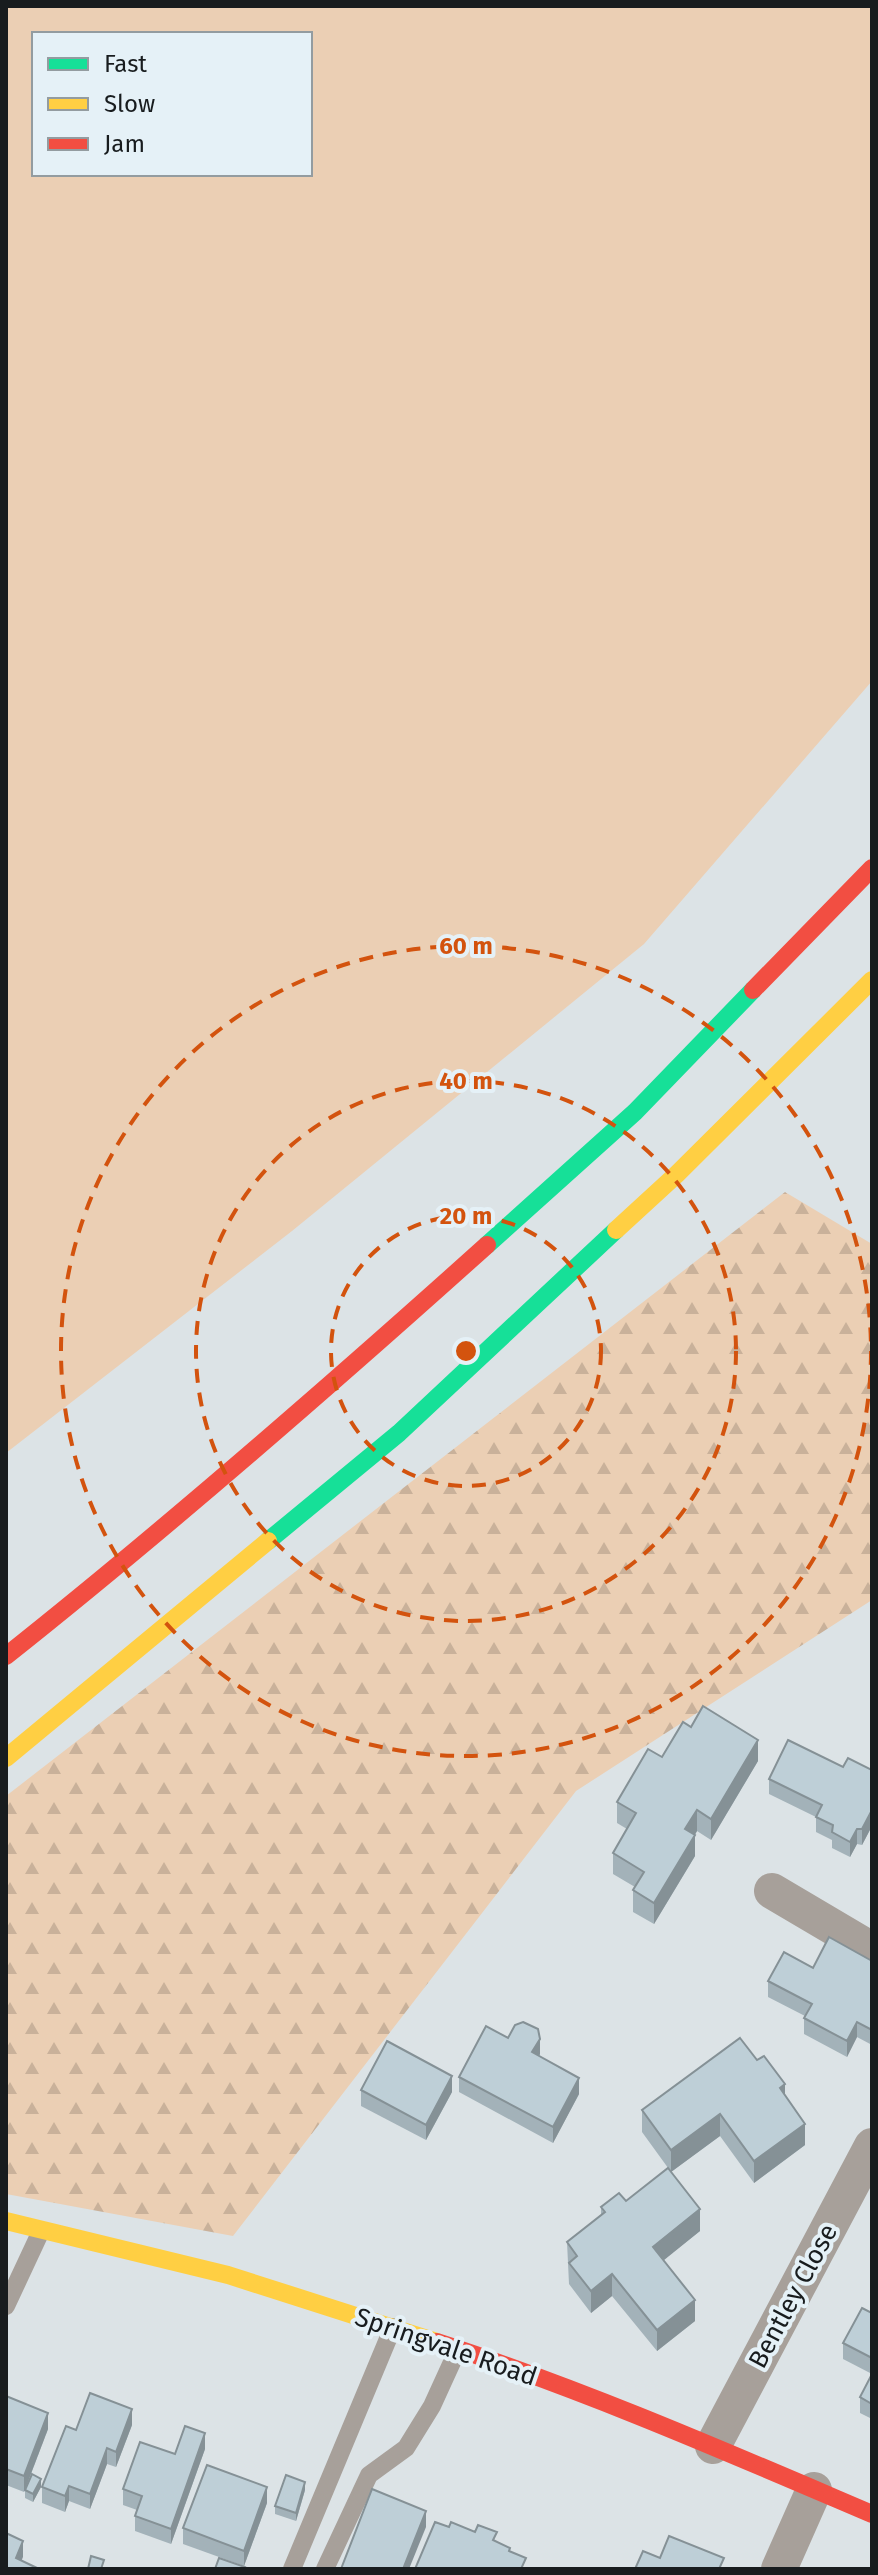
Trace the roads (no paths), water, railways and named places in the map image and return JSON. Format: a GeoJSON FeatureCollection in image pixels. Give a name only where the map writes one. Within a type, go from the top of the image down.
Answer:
{"type":"FeatureCollection","features":[{"type":"Feature","properties":{"kind":"main road"},"geometry":{"type":"LineString","coordinates":[[6,1656],[333,1383],[635,1112],[872,868]]}},
{"type":"Feature","properties":{"kind":"main road"},"geometry":{"type":"LineString","coordinates":[[6,1758],[399,1433],[677,1174],[872,980]]}},
{"type":"Feature","properties":{"kind":"main road","name":"Springvale Road"},"geometry":{"type":"LineString","coordinates":[[6,2221],[228,2275],[501,2363],[713,2446],[872,2514]]}},
{"type":"Feature","properties":{"kind":"street"},"geometry":{"type":"LineString","coordinates":[[772,1891],[872,1950]]}},
{"type":"Feature","properties":{"kind":"street","name":"Bentley Close"},"geometry":{"type":"LineString","coordinates":[[713,2446],[872,2146]]}},
{"type":"Feature","properties":{"kind":"street"},"geometry":{"type":"LineString","coordinates":[[779,2569],[814,2490]]}},
{"type":"Feature","properties":{"kind":"lane"},"geometry":{"type":"LineString","coordinates":[[6,2306],[42,2228]]}},
{"type":"Feature","properties":{"kind":"lane"},"geometry":{"type":"LineString","coordinates":[[292,2569],[393,2327]]}},
{"type":"Feature","properties":{"kind":"lane"},"geometry":{"type":"LineString","coordinates":[[325,2569],[369,2475],[406,2448],[432,2406],[458,2349]]}}]}
